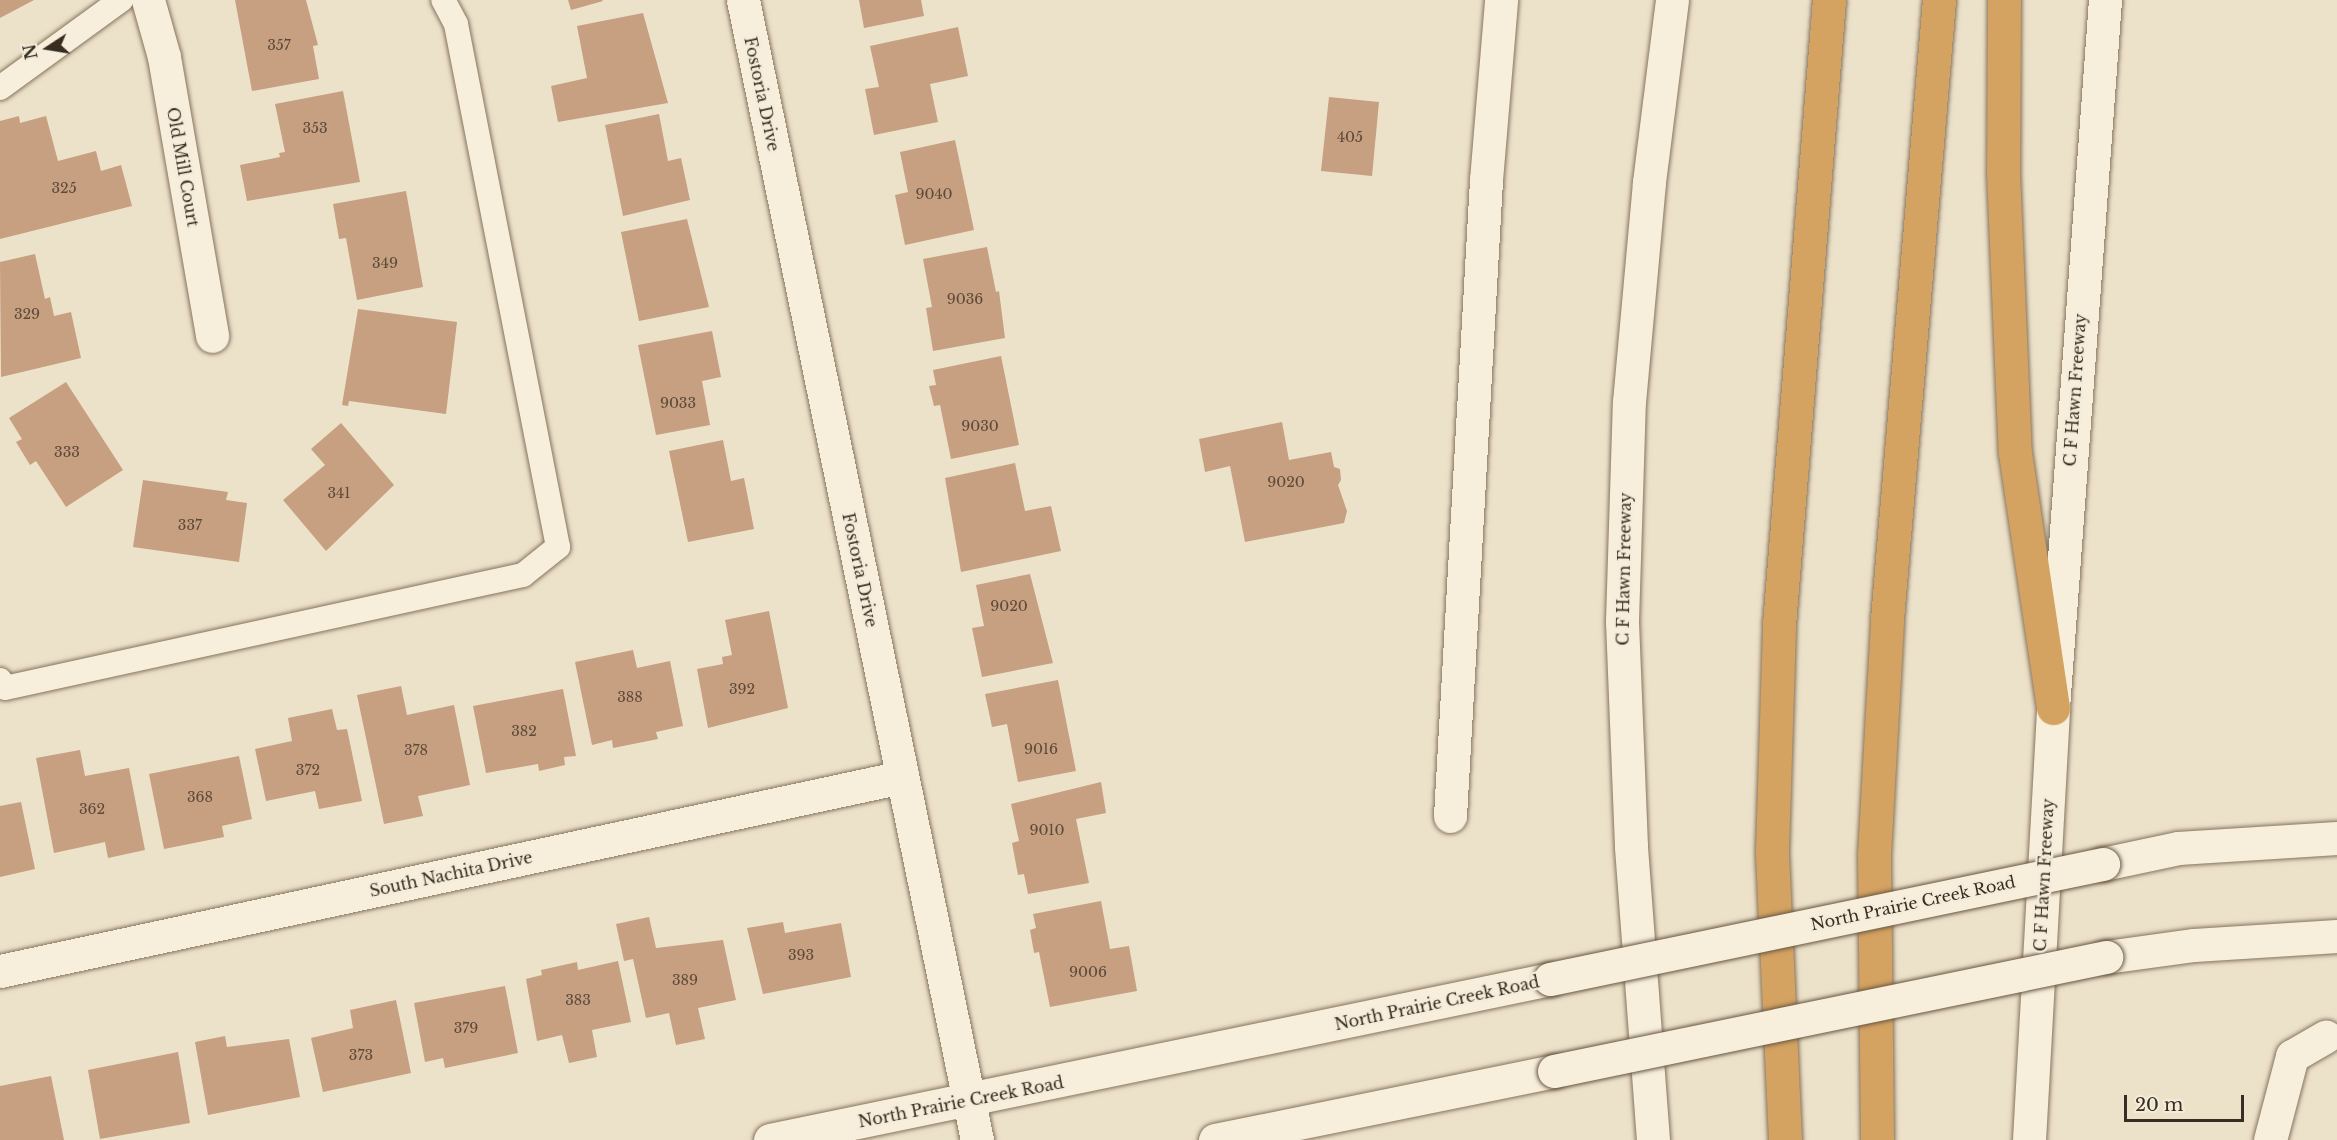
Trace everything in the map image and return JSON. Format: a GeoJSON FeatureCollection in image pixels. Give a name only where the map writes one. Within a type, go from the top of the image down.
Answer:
{"type":"FeatureCollection","features":[{"type":"Feature","properties":{"kind":"highway"},"geometry":{"type":"LineString","coordinates":[[1785,1140],[1772,850],[1779,625],[1829,0]]}},
{"type":"Feature","properties":{"kind":"highway"},"geometry":{"type":"LineString","coordinates":[[1877,1140],[1875,844],[1887,619],[1939,0]]}},
{"type":"Feature","properties":{"kind":"highway"},"geometry":{"type":"LineString","coordinates":[[2004,0],[2003,172],[2015,453],[2053,708]]}},
{"type":"Feature","properties":{"kind":"main road","name":"Old Mill Court"},"geometry":{"type":"LineString","coordinates":[[148,0],[164,57],[212,336]]}},
{"type":"Feature","properties":{"kind":"main road","name":"Fostoria Drive"},"geometry":{"type":"LineString","coordinates":[[743,0],[977,1140]]}},
{"type":"Feature","properties":{"kind":"main road"},"geometry":{"type":"LineString","coordinates":[[1450,816],[1486,180],[1501,0]]}},
{"type":"Feature","properties":{"kind":"main road","name":"C F Hawn Freeway"},"geometry":{"type":"LineString","coordinates":[[1652,1125],[1631,846],[1622,621],[1629,402],[1649,182],[1672,0]]}},
{"type":"Feature","properties":{"kind":"main road","name":"C F Hawn Freeway"},"geometry":{"type":"LineString","coordinates":[[2029,1140],[2053,708],[2105,0]]}},
{"type":"Feature","properties":{"kind":"main road","name":"South Nachita Drive"},"geometry":{"type":"LineString","coordinates":[[0,971],[902,777]]}},
{"type":"Feature","properties":{"kind":"main road","name":"North Prairie Creek Road"},"geometry":{"type":"LineString","coordinates":[[770,1140],[969,1101],[2178,848],[2337,838]]}},
{"type":"Feature","properties":{"kind":"main road"},"geometry":{"type":"LineString","coordinates":[[1215,1140],[2106,957],[2194,945],[2337,936]]}},
{"type":"Feature","properties":{"kind":"main road"},"geometry":{"type":"LineString","coordinates":[[2270,1140],[2292,1056],[2326,1036]]}},
{"type":"Feature","properties":{"kind":"main road"},"geometry":{"type":"LineString","coordinates":[[1635,1140],[1652,1125]]}},
{"type":"Feature","properties":{"kind":"lane"},"geometry":{"type":"LineString","coordinates":[[0,88],[121,0]]}},
{"type":"Feature","properties":{"kind":"lane"},"geometry":{"type":"LineString","coordinates":[[0,680],[5,688],[524,575],[558,547],[456,24],[443,0]]}},
{"type":"Feature","properties":{"kind":"building"},"geometry":{"type":"Polygon","coordinates":[[[0,0],[34,0],[0,18],[0,0]]]}},
{"type":"Feature","properties":{"kind":"building"},"geometry":{"type":"Polygon","coordinates":[[[235,0],[306,0],[318,45],[313,46],[319,79],[252,91],[235,0]]]}},
{"type":"Feature","properties":{"kind":"building"},"geometry":{"type":"Polygon","coordinates":[[[568,0],[602,0],[603,1],[571,10],[568,0]]]}},
{"type":"Feature","properties":{"kind":"building"},"geometry":{"type":"Polygon","coordinates":[[[859,0],[921,0],[924,16],[864,28],[859,0]]]}},
{"type":"Feature","properties":{"kind":"building"},"geometry":{"type":"Polygon","coordinates":[[[643,13],[668,103],[558,122],[551,86],[587,78],[577,26],[643,13]]]}},
{"type":"Feature","properties":{"kind":"building"},"geometry":{"type":"Polygon","coordinates":[[[958,27],[968,76],[930,84],[938,122],[874,135],[865,89],[879,87],[870,46],[958,27]]]}},
{"type":"Feature","properties":{"kind":"building"},"geometry":{"type":"Polygon","coordinates":[[[343,91],[360,182],[247,201],[240,165],[280,157],[279,153],[285,152],[275,104],[343,91]]]}},
{"type":"Feature","properties":{"kind":"building"},"geometry":{"type":"Polygon","coordinates":[[[1329,97],[1379,102],[1372,176],[1321,171],[1329,97]]]}},
{"type":"Feature","properties":{"kind":"building"},"geometry":{"type":"Polygon","coordinates":[[[659,114],[668,161],[681,158],[690,200],[623,216],[605,125],[659,114]]]}},
{"type":"Feature","properties":{"kind":"building"},"geometry":{"type":"Polygon","coordinates":[[[19,116],[20,123],[46,116],[58,161],[96,151],[101,171],[121,165],[132,206],[0,239],[0,121],[19,116]]]}},
{"type":"Feature","properties":{"kind":"building"},"geometry":{"type":"Polygon","coordinates":[[[955,140],[974,230],[905,245],[895,195],[908,192],[900,152],[955,140]]]}},
{"type":"Feature","properties":{"kind":"building"},"geometry":{"type":"Polygon","coordinates":[[[406,191],[423,287],[357,300],[346,238],[339,239],[333,204],[406,191]]]}},
{"type":"Feature","properties":{"kind":"building"},"geometry":{"type":"Polygon","coordinates":[[[687,219],[709,307],[639,321],[621,232],[687,219]]]}},
{"type":"Feature","properties":{"kind":"building"},"geometry":{"type":"Polygon","coordinates":[[[987,247],[996,292],[999,291],[1005,338],[933,351],[926,308],[932,307],[923,259],[987,247]]]}},
{"type":"Feature","properties":{"kind":"building"},"geometry":{"type":"Polygon","coordinates":[[[35,254],[45,299],[50,297],[54,316],[71,312],[81,358],[1,377],[0,262],[35,254]]]}},
{"type":"Feature","properties":{"kind":"building"},"geometry":{"type":"Polygon","coordinates":[[[358,309],[457,322],[446,414],[349,401],[348,406],[342,405],[358,309]]]}},
{"type":"Feature","properties":{"kind":"building"},"geometry":{"type":"Polygon","coordinates":[[[712,331],[721,377],[702,381],[710,425],[656,435],[638,345],[712,331]]]}},
{"type":"Feature","properties":{"kind":"building"},"geometry":{"type":"Polygon","coordinates":[[[1001,356],[1019,445],[951,459],[940,405],[934,406],[929,386],[936,385],[933,370],[1001,356]]]}},
{"type":"Feature","properties":{"kind":"building"},"geometry":{"type":"Polygon","coordinates":[[[66,382],[123,470],[66,507],[36,461],[30,465],[16,442],[22,439],[9,418],[66,382]]]}},
{"type":"Feature","properties":{"kind":"building"},"geometry":{"type":"Polygon","coordinates":[[[1282,422],[1289,460],[1331,452],[1334,467],[1340,469],[1341,480],[1338,485],[1347,511],[1344,523],[1245,542],[1230,466],[1205,472],[1199,439],[1282,422]]]}},
{"type":"Feature","properties":{"kind":"building"},"geometry":{"type":"Polygon","coordinates":[[[341,423],[394,485],[326,551],[283,500],[325,465],[311,449],[341,423]]]}},
{"type":"Feature","properties":{"kind":"building"},"geometry":{"type":"Polygon","coordinates":[[[723,440],[731,481],[744,478],[754,529],[688,542],[669,451],[723,440]]]}},
{"type":"Feature","properties":{"kind":"building"},"geometry":{"type":"Polygon","coordinates":[[[1015,463],[1025,511],[1051,506],[1061,551],[961,572],[945,478],[1015,463]]]}},
{"type":"Feature","properties":{"kind":"building"},"geometry":{"type":"Polygon","coordinates":[[[143,480],[228,492],[226,500],[247,503],[239,562],[133,547],[143,480]]]}},
{"type":"Feature","properties":{"kind":"building"},"geometry":{"type":"Polygon","coordinates":[[[1030,574],[1053,663],[982,677],[972,628],[984,626],[976,585],[1030,574]]]}},
{"type":"Feature","properties":{"kind":"building"},"geometry":{"type":"Polygon","coordinates":[[[769,611],[788,708],[708,728],[697,669],[723,664],[722,657],[732,655],[725,620],[769,611]]]}},
{"type":"Feature","properties":{"kind":"building"},"geometry":{"type":"Polygon","coordinates":[[[633,650],[637,668],[670,661],[683,726],[656,732],[658,739],[613,748],[612,740],[592,745],[575,662],[633,650]]]}},
{"type":"Feature","properties":{"kind":"building"},"geometry":{"type":"Polygon","coordinates":[[[1058,680],[1076,771],[1018,782],[1007,724],[992,727],[985,694],[1058,680]]]}},
{"type":"Feature","properties":{"kind":"building"},"geometry":{"type":"Polygon","coordinates":[[[401,686],[407,715],[454,705],[470,785],[418,796],[423,816],[384,824],[357,695],[401,686]]]}},
{"type":"Feature","properties":{"kind":"building"},"geometry":{"type":"Polygon","coordinates":[[[563,689],[576,756],[564,757],[565,765],[539,771],[538,764],[486,773],[473,706],[563,689]]]}},
{"type":"Feature","properties":{"kind":"building"},"geometry":{"type":"Polygon","coordinates":[[[332,709],[337,730],[347,729],[362,801],[319,809],[315,791],[266,801],[255,749],[292,741],[288,718],[332,709]]]}},
{"type":"Feature","properties":{"kind":"building"},"geometry":{"type":"Polygon","coordinates":[[[80,750],[85,776],[129,768],[145,850],[108,858],[105,842],[54,853],[36,758],[80,750]]]}},
{"type":"Feature","properties":{"kind":"building"},"geometry":{"type":"Polygon","coordinates":[[[239,756],[252,819],[222,826],[224,837],[164,849],[149,774],[239,756]]]}},
{"type":"Feature","properties":{"kind":"building"},"geometry":{"type":"Polygon","coordinates":[[[1101,782],[1106,813],[1076,819],[1089,883],[1028,894],[1024,874],[1018,875],[1012,843],[1019,841],[1011,804],[1101,782]]]}},
{"type":"Feature","properties":{"kind":"building"},"geometry":{"type":"Polygon","coordinates":[[[21,802],[35,869],[0,877],[0,806],[21,802]]]}},
{"type":"Feature","properties":{"kind":"building"},"geometry":{"type":"Polygon","coordinates":[[[1101,901],[1110,949],[1129,946],[1137,991],[1050,1007],[1039,952],[1034,953],[1030,930],[1036,928],[1033,914],[1101,901]]]}},
{"type":"Feature","properties":{"kind":"building"},"geometry":{"type":"Polygon","coordinates":[[[649,917],[656,948],[723,940],[736,1000],[698,1008],[705,1039],[676,1045],[669,1013],[646,1018],[633,959],[624,961],[616,924],[649,917]]]}},
{"type":"Feature","properties":{"kind":"building"},"geometry":{"type":"Polygon","coordinates":[[[783,922],[785,933],[841,923],[851,977],[763,994],[747,928],[783,922]]]}},
{"type":"Feature","properties":{"kind":"building"},"geometry":{"type":"Polygon","coordinates":[[[618,961],[631,1022],[592,1030],[597,1057],[569,1063],[562,1035],[537,1041],[526,979],[542,975],[541,970],[577,962],[578,970],[618,961]]]}},
{"type":"Feature","properties":{"kind":"building"},"geometry":{"type":"Polygon","coordinates":[[[505,986],[518,1053],[445,1068],[443,1058],[425,1062],[414,1003],[505,986]]]}},
{"type":"Feature","properties":{"kind":"building"},"geometry":{"type":"Polygon","coordinates":[[[396,1000],[411,1073],[323,1092],[311,1038],[353,1028],[350,1010],[396,1000]]]}},
{"type":"Feature","properties":{"kind":"building"},"geometry":{"type":"Polygon","coordinates":[[[225,1036],[227,1047],[289,1039],[300,1097],[208,1115],[195,1042],[225,1036]]]}},
{"type":"Feature","properties":{"kind":"building"},"geometry":{"type":"Polygon","coordinates":[[[178,1052],[190,1123],[100,1139],[88,1070],[178,1052]]]}},
{"type":"Feature","properties":{"kind":"building"},"geometry":{"type":"Polygon","coordinates":[[[51,1076],[64,1140],[0,1140],[0,1086],[51,1076]]]}}]}
